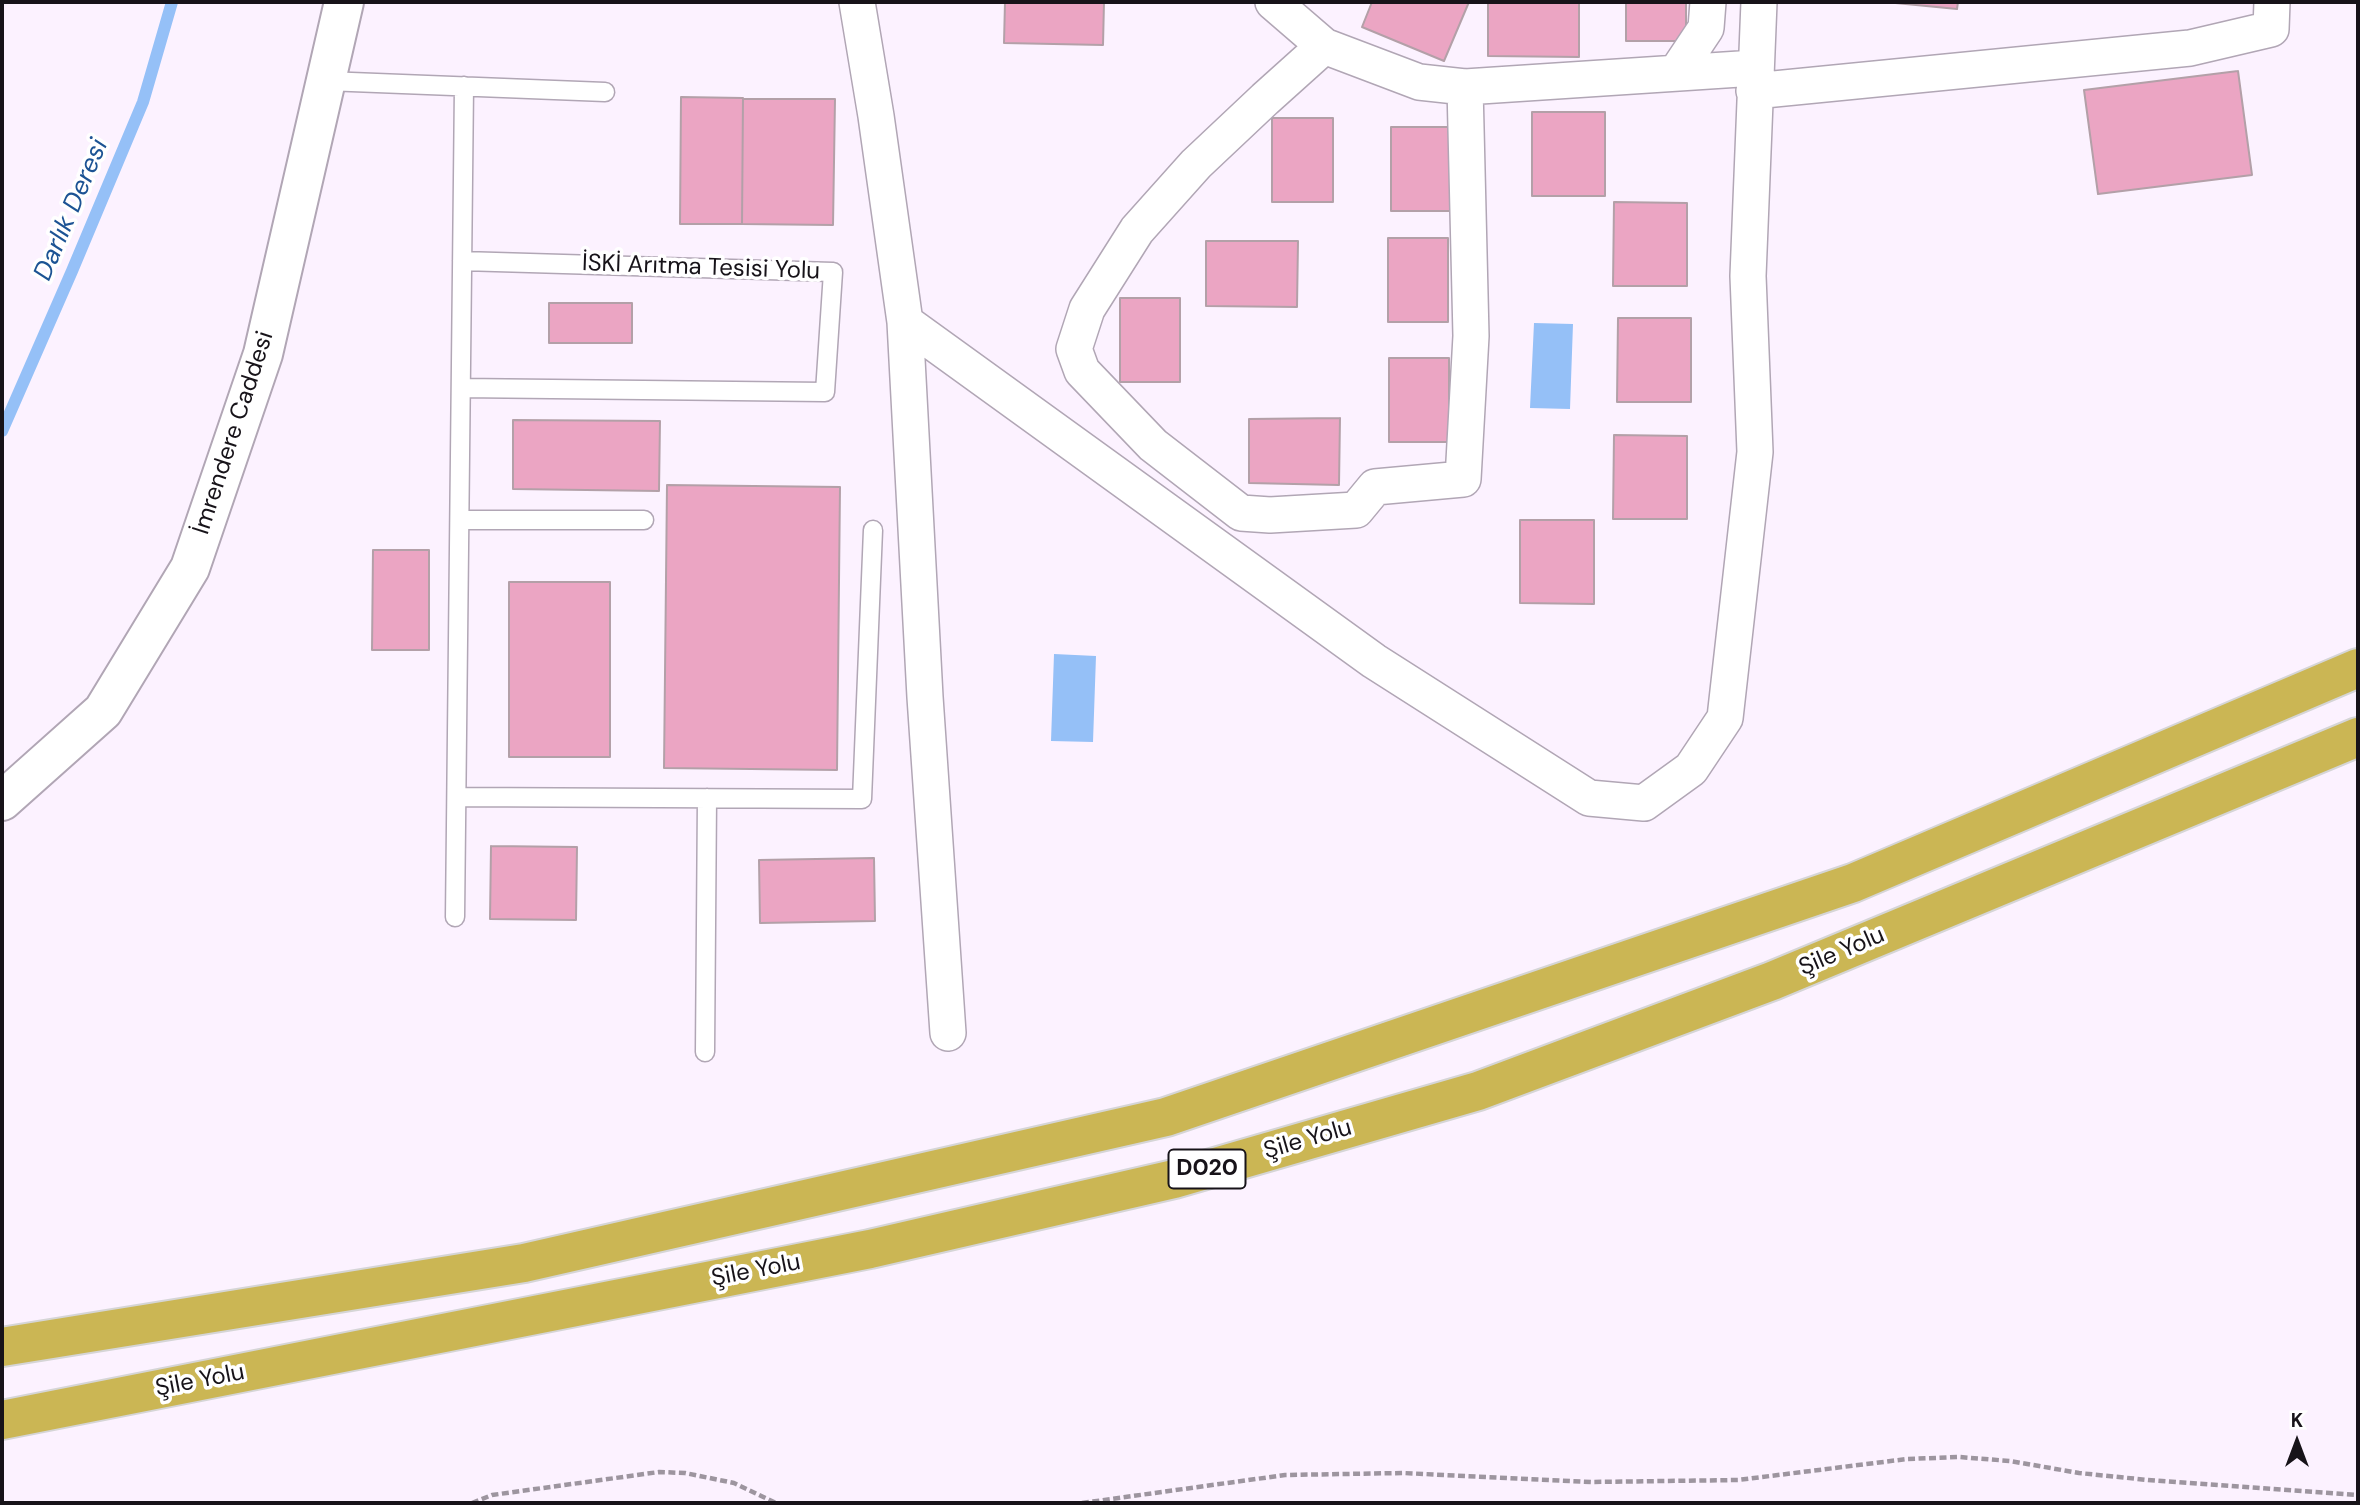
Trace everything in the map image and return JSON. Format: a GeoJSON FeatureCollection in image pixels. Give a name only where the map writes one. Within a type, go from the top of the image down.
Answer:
{"type":"FeatureCollection","features":[{"type":"Feature","properties":{"kind":"highway","name":"D020"},"geometry":{"type":"LineString","coordinates":[[2,1347],[524,1263],[1166,1117],[1853,883],[2358,668]]}},
{"type":"Feature","properties":{"kind":"highway","name":"Şile Yolu"},"geometry":{"type":"LineString","coordinates":[[2,1420],[870,1249],[1174,1179],[1478,1091],[1773,981],[2358,737]]}},
{"type":"Feature","properties":{"kind":"street","name":"İmrendere Caddesi"},"geometry":{"type":"LineString","coordinates":[[2,801],[103,711],[190,568],[263,355],[344,2]]}},
{"type":"Feature","properties":{"kind":"street"},"geometry":{"type":"LineString","coordinates":[[857,2],[905,322],[925,697],[948,1033]]}},
{"type":"Feature","properties":{"kind":"street"},"geometry":{"type":"LineString","coordinates":[[1273,2],[1324,46],[1419,82],[1465,87],[1676,73],[1754,80],[2190,48],[2271,29],[2272,2]]}},
{"type":"Feature","properties":{"kind":"street"},"geometry":{"type":"LineString","coordinates":[[1676,73],[1706,28],[1708,2]]}},
{"type":"Feature","properties":{"kind":"street"},"geometry":{"type":"LineString","coordinates":[[905,322],[1374,661],[1589,798],[1644,803],[1690,769],[1724,718],[1755,452],[1748,276],[1759,2]]}},
{"type":"Feature","properties":{"kind":"street"},"geometry":{"type":"LineString","coordinates":[[1324,46],[1196,164],[1137,230],[1087,309],[1074,349],[1082,371],[1153,445],[1241,513],[1270,515],[1356,510],[1376,487],[1463,479],[1471,336],[1465,87]]}},
{"type":"Feature","properties":{"kind":"lane"},"geometry":{"type":"LineString","coordinates":[[326,81],[605,92]]}},
{"type":"Feature","properties":{"kind":"lane"},"geometry":{"type":"LineString","coordinates":[[456,917],[464,86]]}},
{"type":"Feature","properties":{"kind":"lane","name":"İSKİ Arıtma Tesisi Yolu"},"geometry":{"type":"LineString","coordinates":[[461,388],[825,392],[833,272],[462,261]]}},
{"type":"Feature","properties":{"kind":"lane"},"geometry":{"type":"LineString","coordinates":[[460,520],[644,520]]}},
{"type":"Feature","properties":{"kind":"lane"},"geometry":{"type":"LineString","coordinates":[[457,797],[862,799],[873,530]]}},
{"type":"Feature","properties":{"kind":"lane"},"geometry":{"type":"LineString","coordinates":[[705,1052],[707,798]]}},
{"type":"Feature","properties":{"kind":"path"},"geometry":{"type":"LineString","coordinates":[[1082,1503],[1285,1475],[1403,1473],[1591,1482],[1738,1480],[1907,1459],[1959,1457],[2010,1461],[2079,1473],[2148,1480],[2358,1495]]}},
{"type":"Feature","properties":{"kind":"path"},"geometry":{"type":"LineString","coordinates":[[472,1503],[492,1494],[659,1472],[685,1473],[734,1483],[776,1503]]}},
{"type":"Feature","properties":{"kind":"water"},"geometry":{"type":"Polygon","coordinates":[[[1534,323],[1573,324],[1570,409],[1530,408],[1534,323]]]}},
{"type":"Feature","properties":{"kind":"water"},"geometry":{"type":"Polygon","coordinates":[[[1054,654],[1096,656],[1093,742],[1051,741],[1054,654]]]}},
{"type":"Feature","properties":{"kind":"building"},"geometry":{"type":"Polygon","coordinates":[[[1005,2],[1104,2],[1103,45],[1004,43],[1005,2]]]}},
{"type":"Feature","properties":{"kind":"building"},"geometry":{"type":"Polygon","coordinates":[[[1372,2],[1469,2],[1444,61],[1362,27],[1372,2]]]}},
{"type":"Feature","properties":{"kind":"building"},"geometry":{"type":"Polygon","coordinates":[[[1488,2],[1579,2],[1579,57],[1488,56],[1488,2]]]}},
{"type":"Feature","properties":{"kind":"building"},"geometry":{"type":"Polygon","coordinates":[[[1626,2],[1686,2],[1686,41],[1626,41],[1626,2]]]}},
{"type":"Feature","properties":{"kind":"building"},"geometry":{"type":"Polygon","coordinates":[[[1885,2],[1958,2],[1957,9],[1885,2]]]}},
{"type":"Feature","properties":{"kind":"building"},"geometry":{"type":"Polygon","coordinates":[[[2238,71],[2252,175],[2098,194],[2084,90],[2238,71]]]}},
{"type":"Feature","properties":{"kind":"building"},"geometry":{"type":"Polygon","coordinates":[[[681,97],[743,98],[742,224],[680,224],[681,97]]]}},
{"type":"Feature","properties":{"kind":"building"},"geometry":{"type":"Polygon","coordinates":[[[743,99],[835,99],[833,225],[742,224],[743,99]]]}},
{"type":"Feature","properties":{"kind":"building"},"geometry":{"type":"Polygon","coordinates":[[[1532,112],[1605,112],[1605,196],[1532,196],[1532,112]]]}},
{"type":"Feature","properties":{"kind":"building"},"geometry":{"type":"Polygon","coordinates":[[[1272,118],[1333,118],[1333,202],[1272,202],[1272,118]]]}},
{"type":"Feature","properties":{"kind":"building"},"geometry":{"type":"Polygon","coordinates":[[[1391,127],[1452,127],[1452,211],[1391,211],[1391,127]]]}},
{"type":"Feature","properties":{"kind":"building"},"geometry":{"type":"Polygon","coordinates":[[[1614,202],[1687,203],[1687,286],[1613,286],[1614,202]]]}},
{"type":"Feature","properties":{"kind":"building"},"geometry":{"type":"Polygon","coordinates":[[[1388,238],[1448,238],[1448,322],[1388,322],[1388,238]]]}},
{"type":"Feature","properties":{"kind":"building"},"geometry":{"type":"Polygon","coordinates":[[[1206,241],[1298,241],[1297,307],[1206,306],[1206,241]]]}},
{"type":"Feature","properties":{"kind":"building"},"geometry":{"type":"Polygon","coordinates":[[[1120,298],[1180,298],[1180,382],[1120,382],[1120,298]]]}},
{"type":"Feature","properties":{"kind":"building"},"geometry":{"type":"Polygon","coordinates":[[[549,303],[632,303],[632,343],[549,343],[549,303]]]}},
{"type":"Feature","properties":{"kind":"building"},"geometry":{"type":"Polygon","coordinates":[[[1618,318],[1691,318],[1691,402],[1617,402],[1618,318]]]}},
{"type":"Feature","properties":{"kind":"building"},"geometry":{"type":"Polygon","coordinates":[[[1389,358],[1449,358],[1449,442],[1389,442],[1389,358]]]}},
{"type":"Feature","properties":{"kind":"building"},"geometry":{"type":"Polygon","coordinates":[[[1340,418],[1339,485],[1249,483],[1249,419],[1340,418]]]}},
{"type":"Feature","properties":{"kind":"building"},"geometry":{"type":"Polygon","coordinates":[[[513,420],[660,421],[659,491],[513,489],[513,420]]]}},
{"type":"Feature","properties":{"kind":"building"},"geometry":{"type":"Polygon","coordinates":[[[1614,435],[1687,436],[1687,519],[1613,519],[1614,435]]]}},
{"type":"Feature","properties":{"kind":"building"},"geometry":{"type":"Polygon","coordinates":[[[667,485],[840,487],[837,770],[664,768],[667,485]]]}},
{"type":"Feature","properties":{"kind":"building"},"geometry":{"type":"Polygon","coordinates":[[[1520,520],[1594,520],[1594,604],[1520,603],[1520,520]]]}},
{"type":"Feature","properties":{"kind":"building"},"geometry":{"type":"Polygon","coordinates":[[[373,550],[429,550],[429,650],[372,650],[373,550]]]}},
{"type":"Feature","properties":{"kind":"building"},"geometry":{"type":"Polygon","coordinates":[[[509,582],[610,582],[610,757],[509,757],[509,582]]]}},
{"type":"Feature","properties":{"kind":"building"},"geometry":{"type":"Polygon","coordinates":[[[491,846],[577,847],[576,920],[490,919],[491,846]]]}},
{"type":"Feature","properties":{"kind":"building"},"geometry":{"type":"Polygon","coordinates":[[[874,858],[875,921],[760,923],[759,860],[874,858]]]}},
{"type":"Feature","properties":{"kind":"waterway","name":"Darlık Deresi"},"geometry":{"type":"LineString","coordinates":[[2,431],[143,102],[172,2]]}}]}
